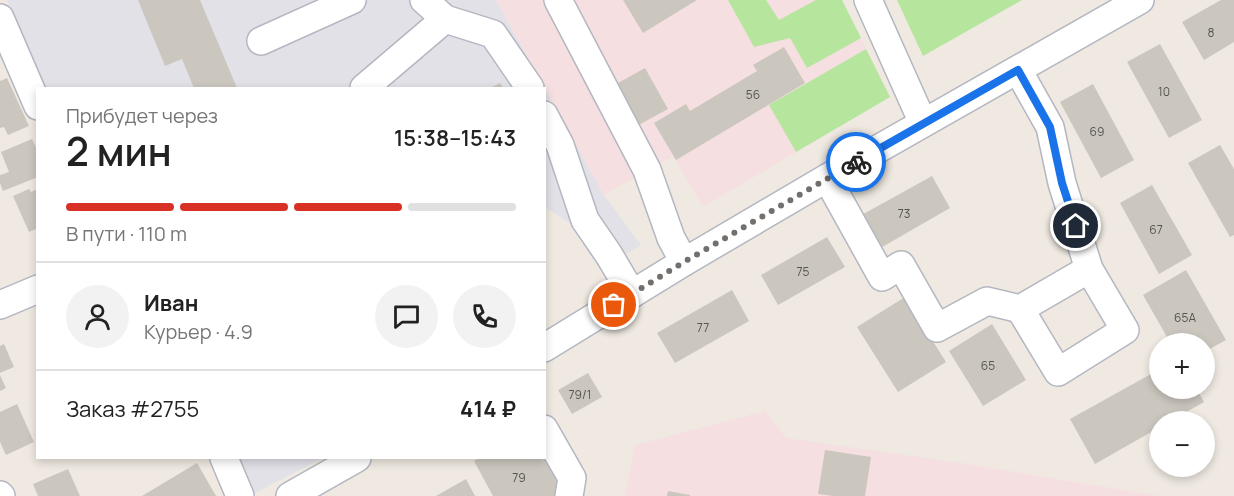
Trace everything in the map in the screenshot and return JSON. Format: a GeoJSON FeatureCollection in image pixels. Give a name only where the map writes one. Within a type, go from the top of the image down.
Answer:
{"type":"FeatureCollection","features":[{"type":"Feature","properties":{"kind":"street"},"geometry":{"type":"LineString","coordinates":[[261,41],[352,0]]}},
{"type":"Feature","properties":{"kind":"street"},"geometry":{"type":"LineString","coordinates":[[424,0],[445,19],[493,34],[529,87]]}},
{"type":"Feature","properties":{"kind":"street"},"geometry":{"type":"LineString","coordinates":[[558,0],[647,170],[671,238],[684,262]]}},
{"type":"Feature","properties":{"kind":"street"},"geometry":{"type":"LineString","coordinates":[[868,0],[923,123]]}},
{"type":"Feature","properties":{"kind":"street"},"geometry":{"type":"LineString","coordinates":[[546,347],[827,178],[1140,0]]}},
{"type":"Feature","properties":{"kind":"street"},"geometry":{"type":"LineString","coordinates":[[0,18],[36,101]]}},
{"type":"Feature","properties":{"kind":"street"},"geometry":{"type":"LineString","coordinates":[[365,87],[445,19]]}},
{"type":"Feature","properties":{"kind":"street"},"geometry":{"type":"LineString","coordinates":[[1018,70],[1050,127],[1062,183],[1089,269],[1125,330],[1058,372],[1020,309]]}},
{"type":"Feature","properties":{"kind":"street"},"geometry":{"type":"LineString","coordinates":[[546,120],[560,145],[585,220],[632,294]]}},
{"type":"Feature","properties":{"kind":"street"},"geometry":{"type":"LineString","coordinates":[[827,178],[882,277],[901,265],[937,328],[987,301],[1020,309],[1089,269]]}},
{"type":"Feature","properties":{"kind":"street"},"geometry":{"type":"LineString","coordinates":[[0,305],[36,290]]}},
{"type":"Feature","properties":{"kind":"street"},"geometry":{"type":"LineString","coordinates":[[546,432],[572,478],[569,496]]}},
{"type":"Feature","properties":{"kind":"street"},"geometry":{"type":"LineString","coordinates":[[224,459],[240,496]]}},
{"type":"Feature","properties":{"kind":"street"},"geometry":{"type":"LineString","coordinates":[[290,496],[348,460]]}},
{"type":"Feature","properties":{"kind":"shaded area"},"geometry":{"type":"Polygon","coordinates":[[[7,0],[496,0],[544,87],[45,87],[7,0]]]}},
{"type":"Feature","properties":{"kind":"shaded area"},"geometry":{"type":"Polygon","coordinates":[[[496,0],[842,0],[890,97],[703,207],[673,156],[604,195],[496,0]]]}},
{"type":"Feature","properties":{"kind":"shaded area"},"geometry":{"type":"Polygon","coordinates":[[[546,90],[604,195],[641,245],[600,269],[571,224],[546,208],[546,90]]]}},
{"type":"Feature","properties":{"kind":"shaded area"},"geometry":{"type":"Polygon","coordinates":[[[765,411],[786,438],[961,463],[1159,496],[625,496],[635,445],[765,411]]]}},
{"type":"Feature","properties":{"kind":"shaded area"},"geometry":{"type":"Polygon","coordinates":[[[238,459],[321,459],[253,494],[238,459]]]}},
{"type":"Feature","properties":{"kind":"green space"},"geometry":{"type":"Polygon","coordinates":[[[728,0],[766,0],[779,20],[816,0],[842,0],[861,38],[807,68],[790,38],[754,47],[728,0]]]}},
{"type":"Feature","properties":{"kind":"green space"},"geometry":{"type":"Polygon","coordinates":[[[897,0],[1022,0],[923,56],[897,0]]]}},
{"type":"Feature","properties":{"kind":"green space"},"geometry":{"type":"Polygon","coordinates":[[[866,49],[890,97],[796,152],[769,105],[866,49]]]}},
{"type":"Feature","properties":{"kind":"building"},"geometry":{"type":"Polygon","coordinates":[[[138,0],[200,0],[237,87],[194,87],[182,59],[165,66],[138,0]]]}},
{"type":"Feature","properties":{"kind":"building"},"geometry":{"type":"Polygon","coordinates":[[[623,0],[697,0],[643,33],[623,0]]]}},
{"type":"Feature","properties":{"kind":"building"},"geometry":{"type":"Polygon","coordinates":[[[1221,0],[1234,0],[1234,42],[1204,60],[1182,22],[1221,0]]]}},
{"type":"Feature","properties":{"kind":"building"},"geometry":{"type":"Polygon","coordinates":[[[1160,44],[1202,120],[1169,138],[1127,62],[1160,44]]]}},
{"type":"Feature","properties":{"kind":"building"},"geometry":{"type":"Polygon","coordinates":[[[784,47],[805,83],[676,160],[654,123],[686,104],[690,111],[757,71],[753,65],[784,47]]]}},
{"type":"Feature","properties":{"kind":"building"},"geometry":{"type":"Polygon","coordinates":[[[645,68],[668,109],[633,128],[611,87],[645,68]]]}},
{"type":"Feature","properties":{"kind":"building"},"geometry":{"type":"Polygon","coordinates":[[[7,78],[29,126],[8,135],[4,127],[0,128],[0,81],[7,78]]]}},
{"type":"Feature","properties":{"kind":"building"},"geometry":{"type":"Polygon","coordinates":[[[1093,84],[1134,160],[1101,178],[1060,102],[1093,84]]]}},
{"type":"Feature","properties":{"kind":"building"},"geometry":{"type":"Polygon","coordinates":[[[32,139],[36,148],[36,178],[3,191],[0,175],[9,172],[1,152],[32,139]]]}},
{"type":"Feature","properties":{"kind":"building"},"geometry":{"type":"Polygon","coordinates":[[[1220,145],[1234,169],[1234,235],[1230,237],[1188,163],[1220,145]]]}},
{"type":"Feature","properties":{"kind":"building"},"geometry":{"type":"Polygon","coordinates":[[[932,176],[950,208],[877,250],[858,217],[932,176]]]}},
{"type":"Feature","properties":{"kind":"building"},"geometry":{"type":"Polygon","coordinates":[[[1152,185],[1192,255],[1159,274],[1120,203],[1152,185]]]}},
{"type":"Feature","properties":{"kind":"building"},"geometry":{"type":"Polygon","coordinates":[[[29,189],[31,192],[36,190],[36,229],[29,232],[13,196],[29,189]]]}},
{"type":"Feature","properties":{"kind":"building"},"geometry":{"type":"Polygon","coordinates":[[[827,237],[845,267],[778,305],[761,275],[827,237]]]}},
{"type":"Feature","properties":{"kind":"building"},"geometry":{"type":"Polygon","coordinates":[[[1186,270],[1226,340],[1215,346],[1215,333],[1165,333],[1143,295],[1186,270]]]}},
{"type":"Feature","properties":{"kind":"building"},"geometry":{"type":"Polygon","coordinates":[[[732,290],[749,321],[675,363],[657,333],[732,290]]]}},
{"type":"Feature","properties":{"kind":"building"},"geometry":{"type":"Polygon","coordinates":[[[905,297],[946,362],[898,392],[857,327],[905,297]]]}},
{"type":"Feature","properties":{"kind":"building"},"geometry":{"type":"Polygon","coordinates":[[[992,324],[1026,380],[983,406],[949,351],[992,324]]]}},
{"type":"Feature","properties":{"kind":"building"},"geometry":{"type":"Polygon","coordinates":[[[4,344],[14,367],[0,373],[0,346],[4,344]]]}},
{"type":"Feature","properties":{"kind":"building"},"geometry":{"type":"Polygon","coordinates":[[[588,373],[602,397],[572,414],[558,390],[588,373]]]}},
{"type":"Feature","properties":{"kind":"building"},"geometry":{"type":"Polygon","coordinates":[[[0,375],[6,388],[0,391],[0,375]]]}},
{"type":"Feature","properties":{"kind":"building"},"geometry":{"type":"Polygon","coordinates":[[[1149,375],[1149,399],[1202,399],[1204,402],[1188,411],[1149,411],[1149,433],[1095,464],[1070,419],[1149,375]]]}},
{"type":"Feature","properties":{"kind":"building"},"geometry":{"type":"Polygon","coordinates":[[[17,404],[34,442],[6,455],[0,442],[0,412],[17,404]]]}},
{"type":"Feature","properties":{"kind":"building"},"geometry":{"type":"Polygon","coordinates":[[[825,450],[871,457],[865,496],[818,494],[825,450]]]}},
{"type":"Feature","properties":{"kind":"building"},"geometry":{"type":"Polygon","coordinates":[[[478,459],[546,459],[564,492],[558,496],[493,496],[474,461],[478,459]]]}},
{"type":"Feature","properties":{"kind":"building"},"geometry":{"type":"Polygon","coordinates":[[[197,463],[216,496],[142,496],[197,463]]]}},
{"type":"Feature","properties":{"kind":"building"},"geometry":{"type":"Polygon","coordinates":[[[68,469],[80,496],[38,496],[33,484],[68,469]]]}},
{"type":"Feature","properties":{"kind":"building"},"geometry":{"type":"Polygon","coordinates":[[[466,479],[475,496],[436,496],[466,479]]]}},
{"type":"Feature","properties":{"kind":"building"},"geometry":{"type":"Polygon","coordinates":[[[668,491],[690,495],[690,496],[667,496],[668,491]]]}},
{"type":"Feature","properties":{"kind":"way so far"},"geometry":{"type":"LineString","coordinates":[[614,305],[856,162]]}},
{"type":"Feature","properties":{"kind":"route"},"geometry":{"type":"LineString","coordinates":[[856,162],[1018,70],[1050,127],[1062,183],[1076,226]]}}]}
